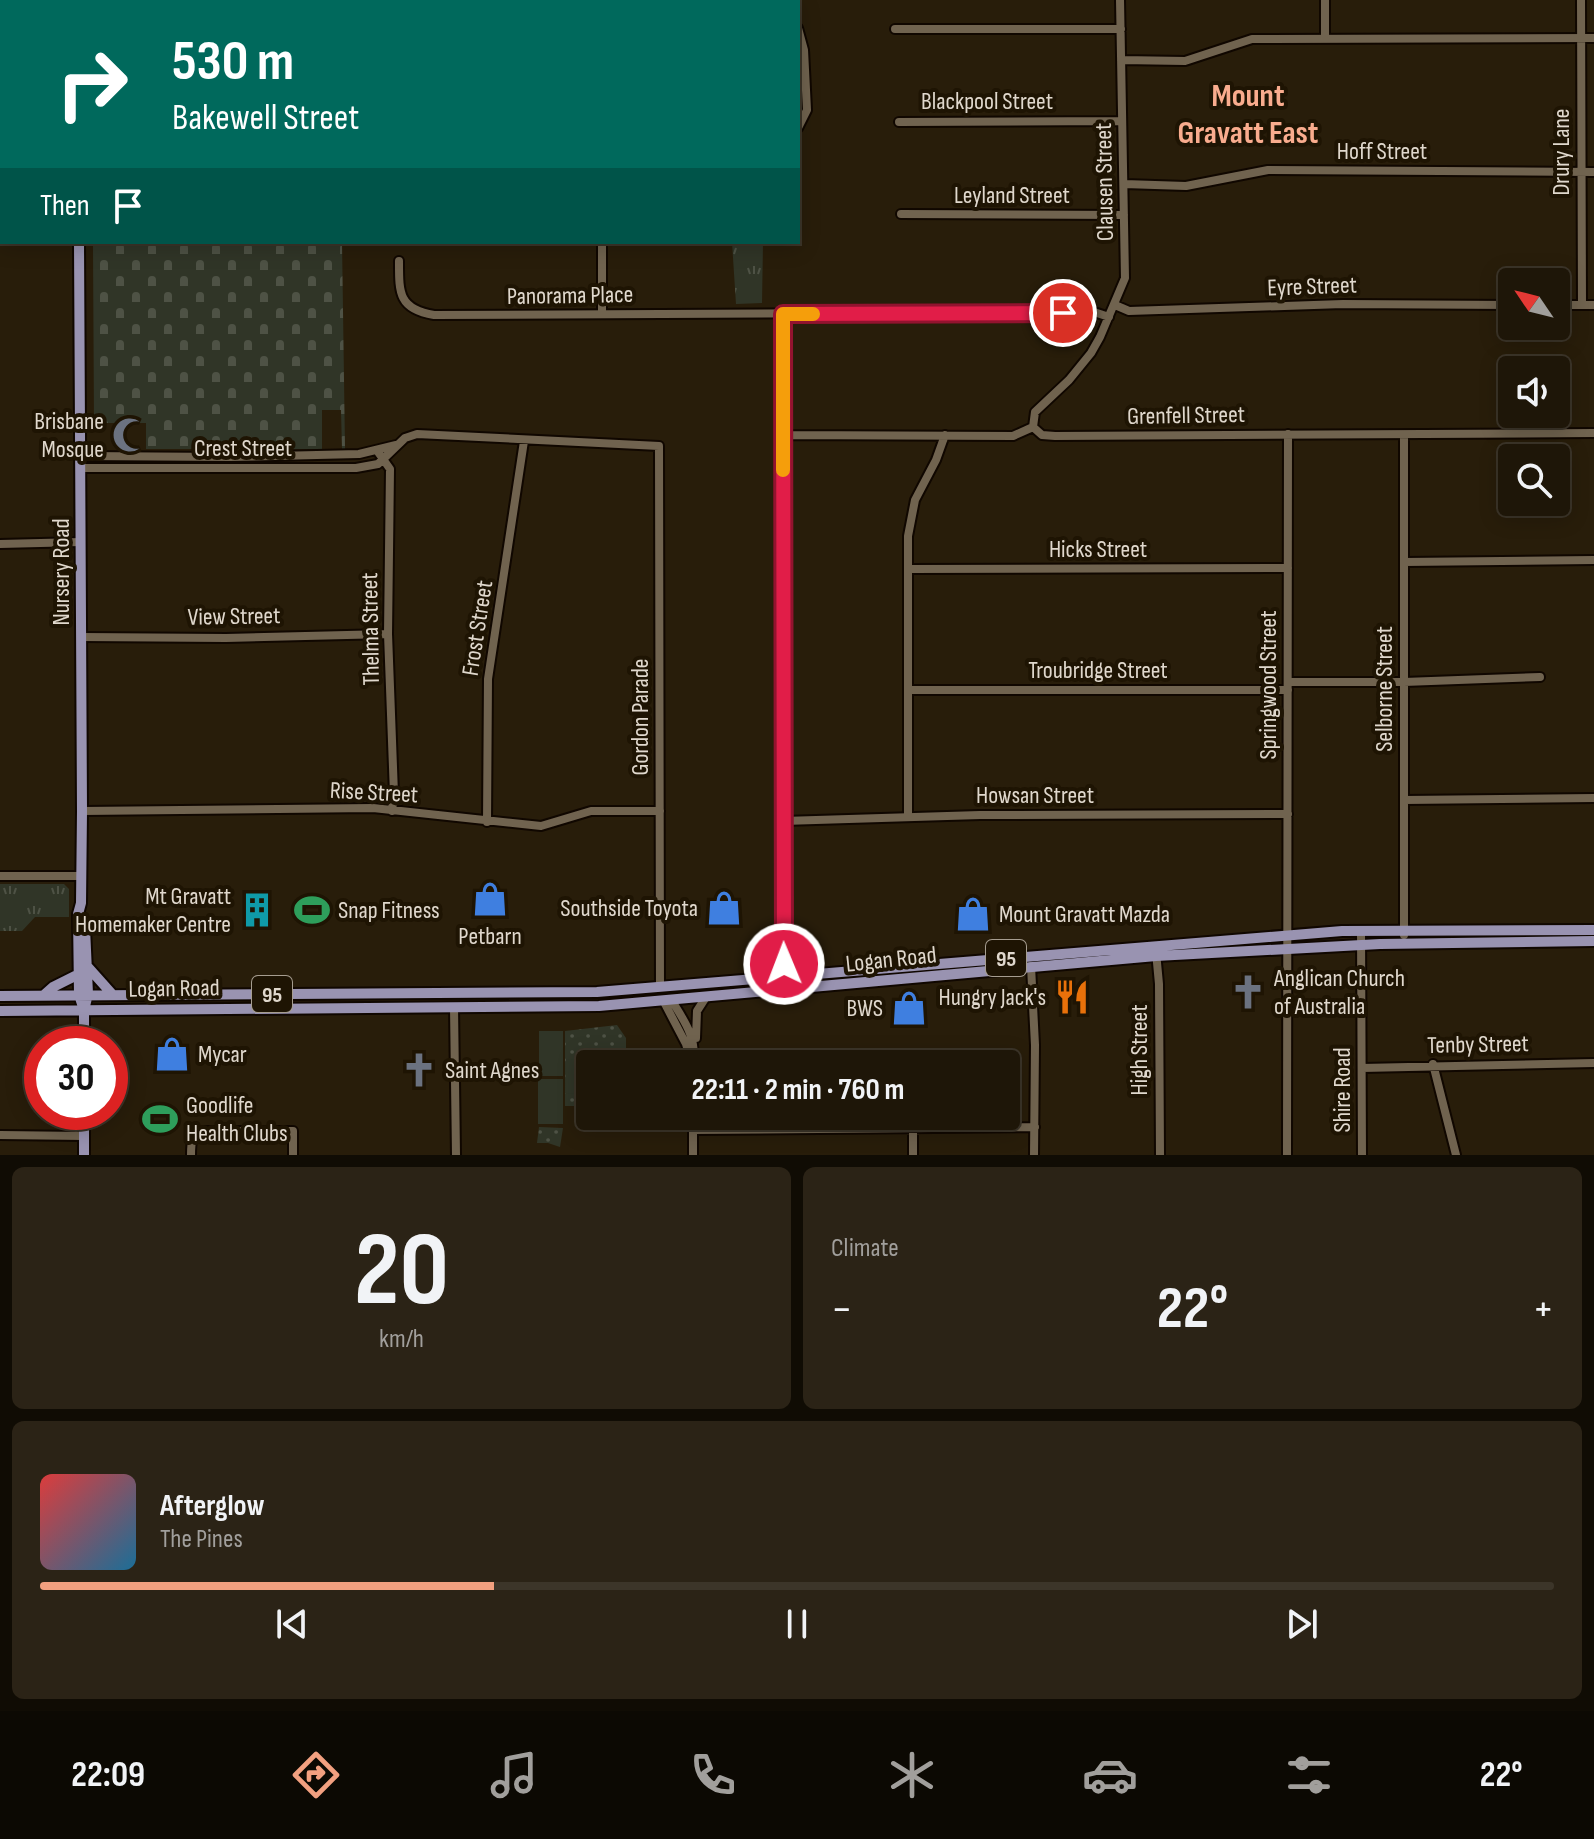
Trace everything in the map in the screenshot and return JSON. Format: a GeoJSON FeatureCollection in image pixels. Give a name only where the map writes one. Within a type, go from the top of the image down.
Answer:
{"type":"FeatureCollection","features":[{"type":"Feature","properties":{"kind":"main road","name":"Nursery Road"},"geometry":{"type":"LineString","coordinates":[[79,244],[82,811],[81,903],[78,914],[84,1026]]}},
{"type":"Feature","properties":{"kind":"main road","name":"Logan Road"},"geometry":{"type":"LineString","coordinates":[[0,1011],[584,1006],[668,1001],[1031,966],[1361,930],[1594,930]]}},
{"type":"Feature","properties":{"kind":"main road","name":"Logan Road"},"geometry":{"type":"LineString","coordinates":[[0,996],[559,993],[1156,951],[1594,941]]}},
{"type":"Feature","properties":{"kind":"main road"},"geometry":{"type":"LineString","coordinates":[[44,995],[83,970],[112,994]]}},
{"type":"Feature","properties":{"kind":"main road"},"geometry":{"type":"LineString","coordinates":[[660,987],[668,1001]]}},
{"type":"Feature","properties":{"kind":"main road"},"geometry":{"type":"LineString","coordinates":[[84,1130],[84,1155]]}},
{"type":"Feature","properties":{"kind":"street","name":"Clausen Street"},"geometry":{"type":"LineString","coordinates":[[1033,427],[1035,412],[1080,367],[1100,337],[1125,278],[1120,0]]}},
{"type":"Feature","properties":{"kind":"street"},"geometry":{"type":"LineString","coordinates":[[1325,0],[1325,38]]}},
{"type":"Feature","properties":{"kind":"street","name":"Drury Lane"},"geometry":{"type":"LineString","coordinates":[[1581,0],[1582,305]]}},
{"type":"Feature","properties":{"kind":"street"},"geometry":{"type":"LineString","coordinates":[[895,29],[1121,29]]}},
{"type":"Feature","properties":{"kind":"street"},"geometry":{"type":"LineString","coordinates":[[800,35],[804,50],[807,110],[800,124]]}},
{"type":"Feature","properties":{"kind":"street"},"geometry":{"type":"LineString","coordinates":[[1121,60],[1185,61],[1252,39],[1594,38]]}},
{"type":"Feature","properties":{"kind":"street","name":"Blackpool Street"},"geometry":{"type":"LineString","coordinates":[[899,122],[1122,121]]}},
{"type":"Feature","properties":{"kind":"street","name":"Hoff Street"},"geometry":{"type":"LineString","coordinates":[[1124,184],[1186,186],[1268,170],[1594,172]]}},
{"type":"Feature","properties":{"kind":"street","name":"Leyland Street"},"geometry":{"type":"LineString","coordinates":[[901,214],[1124,215]]}},
{"type":"Feature","properties":{"kind":"street"},"geometry":{"type":"LineString","coordinates":[[602,244],[602,313]]}},
{"type":"Feature","properties":{"kind":"street","name":"Panorama Place"},"geometry":{"type":"LineString","coordinates":[[399,261],[399,291],[407,306],[421,313],[494,316],[1094,312],[1109,317]]}},
{"type":"Feature","properties":{"kind":"street","name":"Eyre Street"},"geometry":{"type":"LineString","coordinates":[[1115,305],[1129,311],[1343,304],[1498,305]]}},
{"type":"Feature","properties":{"kind":"street"},"geometry":{"type":"LineString","coordinates":[[1570,305],[1594,305]]}},
{"type":"Feature","properties":{"kind":"street"},"geometry":{"type":"LineString","coordinates":[[783,314],[784,990]]}},
{"type":"Feature","properties":{"kind":"street","name":"Grenfell Street"},"geometry":{"type":"LineString","coordinates":[[782,435],[1013,436],[1033,427],[1042,435],[1055,436],[1594,433]]}},
{"type":"Feature","properties":{"kind":"street","name":"Crest Street"},"geometry":{"type":"LineString","coordinates":[[81,456],[381,455],[405,438],[417,434],[659,446]]}},
{"type":"Feature","properties":{"kind":"street","name":"Springwood Street"},"geometry":{"type":"LineString","coordinates":[[1287,1155],[1288,434]]}},
{"type":"Feature","properties":{"kind":"street"},"geometry":{"type":"LineString","coordinates":[[908,816],[908,536],[915,500],[945,435]]}},
{"type":"Feature","properties":{"kind":"street","name":"Selborne Street"},"geometry":{"type":"LineString","coordinates":[[1404,435],[1404,943]]}},
{"type":"Feature","properties":{"kind":"street","name":"Frost Street"},"geometry":{"type":"LineString","coordinates":[[487,822],[488,679],[524,441]]}},
{"type":"Feature","properties":{"kind":"street","name":"Gordon Parade"},"geometry":{"type":"LineString","coordinates":[[659,446],[660,987]]}},
{"type":"Feature","properties":{"kind":"street","name":"Crest Street"},"geometry":{"type":"LineString","coordinates":[[80,468],[356,468],[378,464],[381,455]]}},
{"type":"Feature","properties":{"kind":"street","name":"Thelma Street"},"geometry":{"type":"LineString","coordinates":[[381,455],[390,469],[391,486],[388,634],[392,811]]}},
{"type":"Feature","properties":{"kind":"street"},"geometry":{"type":"LineString","coordinates":[[0,544],[81,542]]}},
{"type":"Feature","properties":{"kind":"street"},"geometry":{"type":"LineString","coordinates":[[1404,562],[1594,560]]}},
{"type":"Feature","properties":{"kind":"street","name":"Hicks Street"},"geometry":{"type":"LineString","coordinates":[[908,569],[1288,568]]}},
{"type":"Feature","properties":{"kind":"street","name":"View Street"},"geometry":{"type":"LineString","coordinates":[[81,637],[226,638],[388,634]]}},
{"type":"Feature","properties":{"kind":"street","name":"Troubridge Street"},"geometry":{"type":"LineString","coordinates":[[909,690],[1288,686],[1540,677]]}},
{"type":"Feature","properties":{"kind":"street"},"geometry":{"type":"LineString","coordinates":[[1404,800],[1594,798]]}},
{"type":"Feature","properties":{"kind":"street","name":"Rise Street"},"geometry":{"type":"LineString","coordinates":[[82,811],[373,808],[541,826],[591,811],[660,811]]}},
{"type":"Feature","properties":{"kind":"street","name":"Howsan Street"},"geometry":{"type":"LineString","coordinates":[[783,821],[908,816],[1288,814]]}},
{"type":"Feature","properties":{"kind":"street"},"geometry":{"type":"LineString","coordinates":[[0,876],[81,876]]}},
{"type":"Feature","properties":{"kind":"street","name":"Shire Road"},"geometry":{"type":"LineString","coordinates":[[1361,930],[1362,1155]]}},
{"type":"Feature","properties":{"kind":"street","name":"High Street"},"geometry":{"type":"LineString","coordinates":[[1156,951],[1160,1155]]}},
{"type":"Feature","properties":{"kind":"street"},"geometry":{"type":"LineString","coordinates":[[1031,966],[1035,1045],[1034,1155]]}},
{"type":"Feature","properties":{"kind":"street"},"geometry":{"type":"LineString","coordinates":[[695,1050],[696,1015],[706,997]]}},
{"type":"Feature","properties":{"kind":"street"},"geometry":{"type":"LineString","coordinates":[[668,1001],[692,1035],[695,1050]]}},
{"type":"Feature","properties":{"kind":"street"},"geometry":{"type":"LineString","coordinates":[[668,1001],[688,1050]]}},
{"type":"Feature","properties":{"kind":"street"},"geometry":{"type":"LineString","coordinates":[[454,1007],[456,1155]]}},
{"type":"Feature","properties":{"kind":"street","name":"Tenby Street"},"geometry":{"type":"LineString","coordinates":[[1362,1068],[1433,1064],[1594,1063]]}},
{"type":"Feature","properties":{"kind":"street"},"geometry":{"type":"LineString","coordinates":[[1433,1064],[1456,1155]]}},
{"type":"Feature","properties":{"kind":"street"},"geometry":{"type":"LineString","coordinates":[[1020,1127],[1035,1127]]}},
{"type":"Feature","properties":{"kind":"street"},"geometry":{"type":"LineString","coordinates":[[693,1130],[693,1155]]}},
{"type":"Feature","properties":{"kind":"street"},"geometry":{"type":"LineString","coordinates":[[913,1130],[913,1155]]}},
{"type":"Feature","properties":{"kind":"street"},"geometry":{"type":"LineString","coordinates":[[191,1155],[194,1135],[205,1131],[293,1131],[293,1155]]}},
{"type":"Feature","properties":{"kind":"street"},"geometry":{"type":"LineString","coordinates":[[0,1135],[84,1136]]}},
{"type":"Feature","properties":{"kind":"green space"},"geometry":{"type":"Polygon","coordinates":[[[93,244],[342,244],[345,449],[342,449],[341,410],[322,410],[322,449],[146,449],[146,423],[94,423],[93,244]]]}},
{"type":"Feature","properties":{"kind":"green space"},"geometry":{"type":"Polygon","coordinates":[[[732,244],[763,244],[762,303],[736,304],[732,244]]]}},
{"type":"Feature","properties":{"kind":"green space"},"geometry":{"type":"Polygon","coordinates":[[[0,884],[64,884],[69,889],[69,917],[35,917],[22,931],[0,931],[0,884]]]}},
{"type":"Feature","properties":{"kind":"green space"},"geometry":{"type":"Polygon","coordinates":[[[617,1025],[626,1038],[626,1050],[576,1050],[576,1106],[565,1106],[565,1031],[617,1025]]]}},
{"type":"Feature","properties":{"kind":"green space"},"geometry":{"type":"Polygon","coordinates":[[[539,1031],[563,1031],[563,1076],[539,1076],[539,1031]]]}},
{"type":"Feature","properties":{"kind":"green space"},"geometry":{"type":"Polygon","coordinates":[[[566,1059],[576,1059],[576,1093],[565,1093],[566,1059]]]}},
{"type":"Feature","properties":{"kind":"green space"},"geometry":{"type":"Polygon","coordinates":[[[538,1079],[563,1079],[563,1124],[538,1124],[538,1079]]]}},
{"type":"Feature","properties":{"kind":"green space"},"geometry":{"type":"Polygon","coordinates":[[[539,1127],[563,1128],[560,1147],[537,1143],[539,1127]]]}},
{"type":"Feature","properties":{"kind":"slow traffic"},"geometry":{"type":"LineString","coordinates":[[783,470],[783,314],[813,314]]}},
{"type":"Feature","properties":{"kind":"place","name":"Brisbane Mosque"},"geometry":{"type":"Point","coordinates":[130,435]}},
{"type":"Feature","properties":{"kind":"place","name":"Petbarn"},"geometry":{"type":"Point","coordinates":[490,899]}},
{"type":"Feature","properties":{"kind":"place","name":"Southside Toyota"},"geometry":{"type":"Point","coordinates":[724,908]}},
{"type":"Feature","properties":{"kind":"place","name":"Mt Gravatt Homemaker Centre"},"geometry":{"type":"Point","coordinates":[257,910]}},
{"type":"Feature","properties":{"kind":"place","name":"Snap Fitness"},"geometry":{"type":"Point","coordinates":[312,910]}},
{"type":"Feature","properties":{"kind":"place","name":"Mount Gravatt Mazda"},"geometry":{"type":"Point","coordinates":[973,914]}},
{"type":"Feature","properties":{"kind":"place","name":"Anglican Church of Australia"},"geometry":{"type":"Point","coordinates":[1248,992]}},
{"type":"Feature","properties":{"kind":"place","name":"Hungry Jack's"},"geometry":{"type":"Point","coordinates":[1072,997]}},
{"type":"Feature","properties":{"kind":"place","name":"BWS"},"geometry":{"type":"Point","coordinates":[909,1008]}},
{"type":"Feature","properties":{"kind":"place","name":"Mycar"},"geometry":{"type":"Point","coordinates":[172,1054]}},
{"type":"Feature","properties":{"kind":"place","name":"Saint Agnes"},"geometry":{"type":"Point","coordinates":[419,1070]}},
{"type":"Feature","properties":{"kind":"place","name":"Goodlife Health Clubs"},"geometry":{"type":"Point","coordinates":[160,1119]}},
{"type":"Feature","properties":{"kind":"district","name":"Mount Gravatt East"},"geometry":{"type":"Point","coordinates":[1248,114]}},
{"type":"Feature","properties":{"kind":"route"},"geometry":{"type":"LineString","coordinates":[[784,964],[783,314],[1063,313]]}}]}
